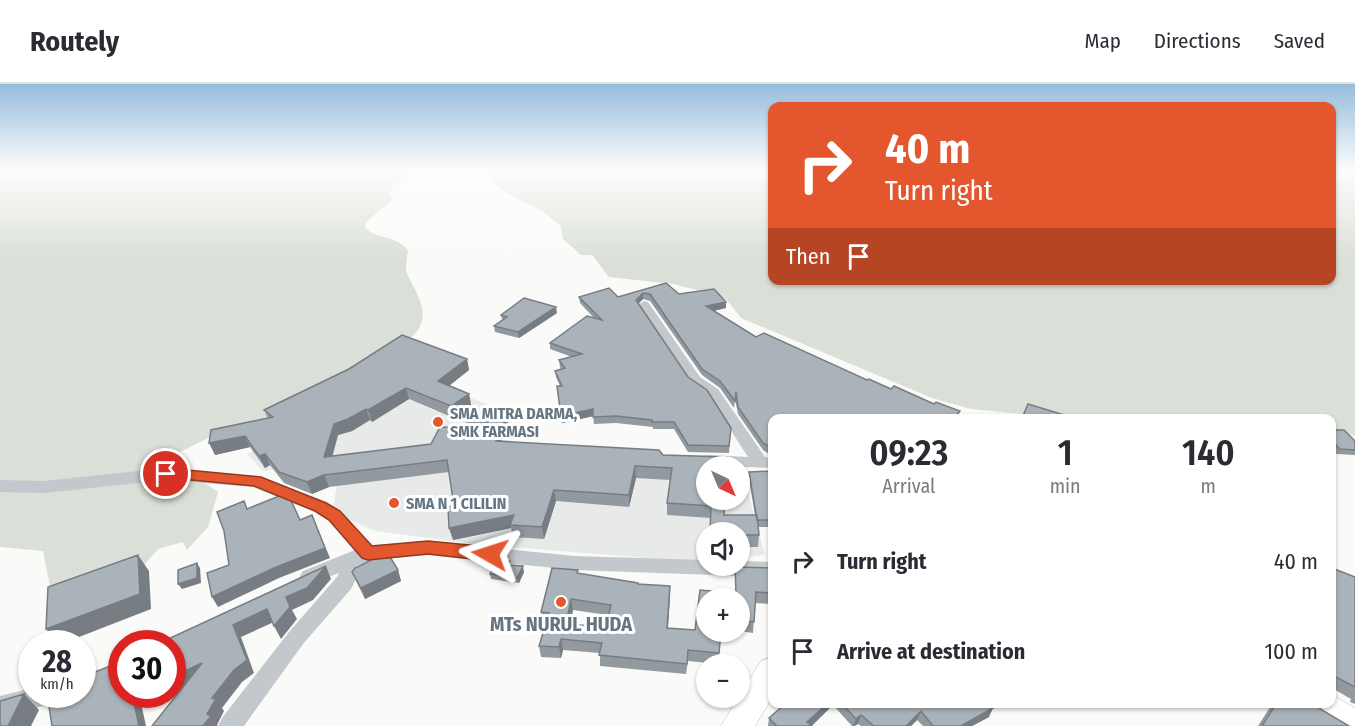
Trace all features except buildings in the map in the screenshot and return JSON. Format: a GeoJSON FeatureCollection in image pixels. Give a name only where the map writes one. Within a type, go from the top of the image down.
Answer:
{"type":"FeatureCollection","features":[{"type":"Feature","properties":{"kind":"main road"},"geometry":{"type":"LineString","coordinates":[[737,726],[768,676]]}},
{"type":"Feature","properties":{"kind":"main road"},"geometry":{"type":"LineString","coordinates":[[1326,708],[1355,726]]}},
{"type":"Feature","properties":{"kind":"street"},"geometry":{"type":"LineString","coordinates":[[644,305],[695,380],[713,392],[766,462]]}},
{"type":"Feature","properties":{"kind":"street"},"geometry":{"type":"LineString","coordinates":[[694,461],[766,462]]}},
{"type":"Feature","properties":{"kind":"street"},"geometry":{"type":"LineString","coordinates":[[0,486],[75,485],[166,474],[255,481],[321,507],[334,516],[368,553]]}},
{"type":"Feature","properties":{"kind":"street"},"geometry":{"type":"LineString","coordinates":[[296,582],[368,553],[428,548],[574,563],[768,570]]}},
{"type":"Feature","properties":{"kind":"street"},"geometry":{"type":"LineString","coordinates":[[230,726],[296,638],[344,583],[349,574],[348,567],[343,562]]}},
{"type":"Feature","properties":{"kind":"street"},"geometry":{"type":"LineString","coordinates":[[0,707],[18,702]]}},
{"type":"Feature","properties":{"kind":"shaded area"},"geometry":{"type":"Polygon","coordinates":[[[0,201],[391,201],[366,222],[365,227],[373,233],[396,241],[408,250],[406,272],[420,301],[422,318],[420,326],[406,342],[249,429],[228,428],[176,454],[168,480],[201,481],[218,492],[208,527],[187,550],[183,542],[158,549],[144,565],[52,596],[43,551],[0,547],[0,201]]]}},
{"type":"Feature","properties":{"kind":"shaded area"},"geometry":{"type":"Polygon","coordinates":[[[522,201],[768,201],[768,285],[1336,285],[1336,201],[1355,201],[1355,436],[1336,431],[1336,414],[1024,414],[971,409],[932,398],[741,318],[727,300],[720,296],[673,284],[609,277],[592,255],[581,255],[563,239],[561,226],[544,212],[522,201]]]}},
{"type":"Feature","properties":{"kind":"shaded area","name":"SMA MITRA DARMA, SMK FARMASI"},"geometry":{"type":"Polygon","coordinates":[[[412,373],[512,415],[511,445],[263,471],[247,454],[353,409],[412,373]],[[408,377],[409,399],[435,411],[452,398],[408,377]]]}},
{"type":"Feature","properties":{"kind":"shaded area","name":"SMA N 1 CILILIN"},"geometry":{"type":"Polygon","coordinates":[[[696,462],[696,479],[667,515],[696,505],[696,510],[711,510],[711,522],[696,522],[696,560],[683,561],[475,544],[375,531],[332,512],[341,463],[696,462]]]}},
{"type":"Feature","properties":{"kind":"shaded area","name":"SMA N 1 CILILIN"},"geometry":{"type":"Polygon","coordinates":[[[750,499],[765,555],[750,556],[750,547],[758,547],[756,527],[750,528],[750,522],[724,522],[724,510],[750,510],[750,499]]]}},
{"type":"Feature","properties":{"kind":"place","name":"SMA MITRA DARMA, SMK FARMASI"},"geometry":{"type":"Point","coordinates":[438,422]}},
{"type":"Feature","properties":{"kind":"place","name":"SMA N 1 CILILIN"},"geometry":{"type":"Point","coordinates":[394,503]}},
{"type":"Feature","properties":{"kind":"place","name":"MTs NURUL HUDA"},"geometry":{"type":"Point","coordinates":[561,602]}},
{"type":"Feature","properties":{"kind":"route"},"geometry":{"type":"LineString","coordinates":[[166,474],[229,477],[255,481],[321,507],[334,516],[368,553],[428,548],[490,554]]}}]}
